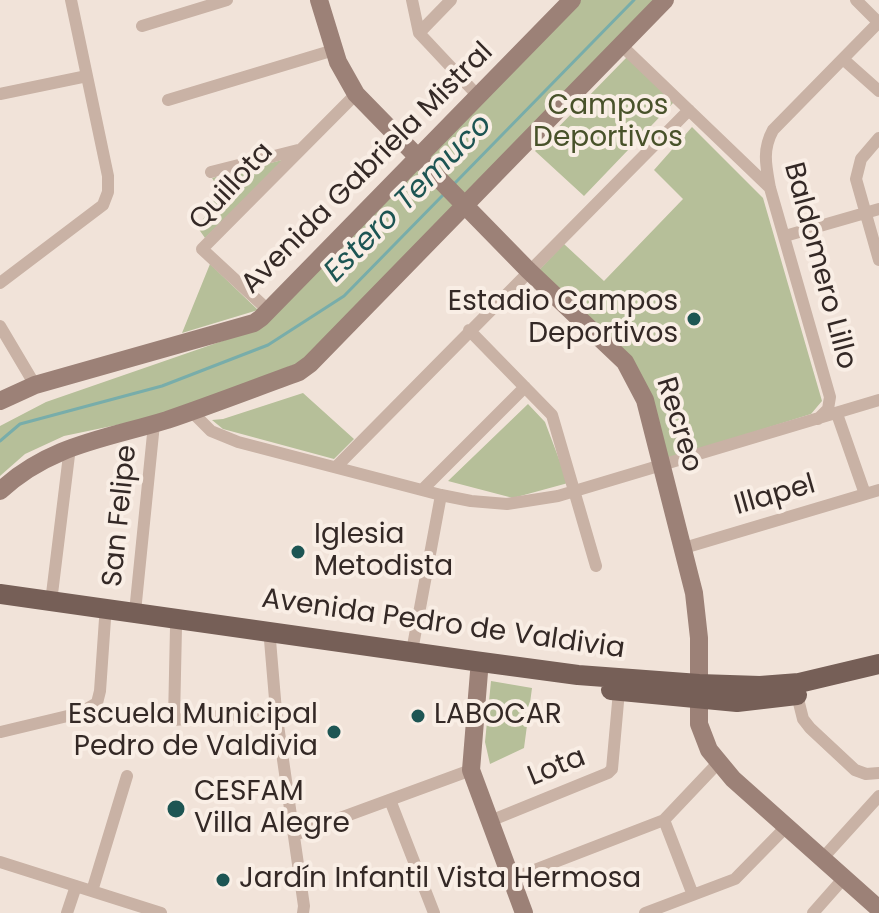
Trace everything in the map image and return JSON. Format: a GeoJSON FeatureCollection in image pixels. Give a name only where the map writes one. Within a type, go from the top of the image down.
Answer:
{"type":"FeatureCollection","features":[{"type":"Feature","properties":{"kind":"main road","name":"Recreo"},"geometry":{"type":"LineString","coordinates":[[319,0],[334,50],[356,94],[528,270],[625,362],[645,400],[684,548],[697,616],[699,724],[702,737],[718,763],[821,860],[878,905]]}},
{"type":"Feature","properties":{"kind":"main road","name":"Avenida Gabriela Mistral"},"geometry":{"type":"LineString","coordinates":[[0,401],[35,385],[254,323],[418,160],[572,0]]}},
{"type":"Feature","properties":{"kind":"main road"},"geometry":{"type":"LineString","coordinates":[[0,491],[27,467],[70,447],[192,412],[299,372],[310,364],[462,203],[665,0]]}},
{"type":"Feature","properties":{"kind":"main road","name":"Avenida Pedro de Valdivia"},"geometry":{"type":"LineString","coordinates":[[0,594],[699,692],[737,702],[797,695],[879,679]]}},
{"type":"Feature","properties":{"kind":"main road","name":"Avenida Pedro de Valdivia"},"geometry":{"type":"LineString","coordinates":[[0,610],[176,627],[619,691],[699,692],[799,683],[879,664]]}},
{"type":"Feature","properties":{"kind":"main road"},"geometry":{"type":"LineString","coordinates":[[479,672],[471,770],[524,913]]}},
{"type":"Feature","properties":{"kind":"street"},"geometry":{"type":"LineString","coordinates":[[0,283],[103,205],[108,192],[108,176],[71,0]]}},
{"type":"Feature","properties":{"kind":"street"},"geometry":{"type":"LineString","coordinates":[[142,26],[227,0]]}},
{"type":"Feature","properties":{"kind":"street"},"geometry":{"type":"LineString","coordinates":[[412,0],[419,33],[479,97]]}},
{"type":"Feature","properties":{"kind":"street"},"geometry":{"type":"LineString","coordinates":[[419,33],[451,0]]}},
{"type":"Feature","properties":{"kind":"street"},"geometry":{"type":"LineString","coordinates":[[856,0],[879,22]]}},
{"type":"Feature","properties":{"kind":"street","name":"Baldomero Lillo"},"geometry":{"type":"LineString","coordinates":[[818,419],[828,409],[830,397],[770,188],[765,143],[773,130],[879,22]]}},
{"type":"Feature","properties":{"kind":"street"},"geometry":{"type":"LineString","coordinates":[[621,45],[770,188]]}},
{"type":"Feature","properties":{"kind":"street"},"geometry":{"type":"LineString","coordinates":[[168,100],[334,50]]}},
{"type":"Feature","properties":{"kind":"street"},"geometry":{"type":"LineString","coordinates":[[843,59],[879,91]]}},
{"type":"Feature","properties":{"kind":"street"},"geometry":{"type":"LineString","coordinates":[[0,94],[87,76]]}},
{"type":"Feature","properties":{"kind":"street","name":"Quillota"},"geometry":{"type":"LineString","coordinates":[[269,311],[202,249],[356,94]]}},
{"type":"Feature","properties":{"kind":"street"},"geometry":{"type":"LineString","coordinates":[[336,467],[689,110]]}},
{"type":"Feature","properties":{"kind":"street"},"geometry":{"type":"LineString","coordinates":[[879,138],[864,153],[856,172],[857,187],[879,260]]}},
{"type":"Feature","properties":{"kind":"street"},"geometry":{"type":"LineString","coordinates":[[211,172],[302,149]]}},
{"type":"Feature","properties":{"kind":"street"},"geometry":{"type":"LineString","coordinates":[[785,236],[879,209]]}},
{"type":"Feature","properties":{"kind":"street"},"geometry":{"type":"LineString","coordinates":[[0,326],[35,385]]}},
{"type":"Feature","properties":{"kind":"street"},"geometry":{"type":"LineString","coordinates":[[469,330],[552,415],[596,566]]}},
{"type":"Feature","properties":{"kind":"street"},"geometry":{"type":"LineString","coordinates":[[422,490],[525,387]]}},
{"type":"Feature","properties":{"kind":"street"},"geometry":{"type":"LineString","coordinates":[[192,412],[211,431],[231,440],[441,495],[507,504],[541,500],[574,491],[879,400]]}},
{"type":"Feature","properties":{"kind":"street","name":"Baldomero Lillo"},"geometry":{"type":"LineString","coordinates":[[837,414],[865,494]]}},
{"type":"Feature","properties":{"kind":"street","name":"San Felipe"},"geometry":{"type":"LineString","coordinates":[[135,612],[154,424]]}},
{"type":"Feature","properties":{"kind":"street"},"geometry":{"type":"LineString","coordinates":[[51,602],[70,447]]}},
{"type":"Feature","properties":{"kind":"street","name":"Illapel"},"geometry":{"type":"LineString","coordinates":[[684,548],[879,490]]}},
{"type":"Feature","properties":{"kind":"street"},"geometry":{"type":"LineString","coordinates":[[412,651],[441,495]]}},
{"type":"Feature","properties":{"kind":"street"},"geometry":{"type":"LineString","coordinates":[[1,732],[80,713],[97,703],[105,619]]}},
{"type":"Feature","properties":{"kind":"street"},"geometry":{"type":"LineString","coordinates":[[176,627],[174,720],[276,711]]}},
{"type":"Feature","properties":{"kind":"street"},"geometry":{"type":"LineString","coordinates":[[270,640],[276,711],[303,913]]}},
{"type":"Feature","properties":{"kind":"street","name":"Lota"},"geometry":{"type":"LineString","coordinates":[[490,821],[605,775],[612,769],[619,691]]}},
{"type":"Feature","properties":{"kind":"street"},"geometry":{"type":"LineString","coordinates":[[797,695],[803,719],[810,728],[855,770],[866,774],[879,773]]}},
{"type":"Feature","properties":{"kind":"street"},"geometry":{"type":"LineString","coordinates":[[511,879],[664,820],[718,763]]}},
{"type":"Feature","properties":{"kind":"street"},"geometry":{"type":"LineString","coordinates":[[294,835],[471,770]]}},
{"type":"Feature","properties":{"kind":"street"},"geometry":{"type":"LineString","coordinates":[[92,891],[127,776]]}},
{"type":"Feature","properties":{"kind":"street"},"geometry":{"type":"LineString","coordinates":[[821,860],[879,796]]}},
{"type":"Feature","properties":{"kind":"street"},"geometry":{"type":"LineString","coordinates":[[390,800],[434,913]]}},
{"type":"Feature","properties":{"kind":"street"},"geometry":{"type":"LineString","coordinates":[[664,820],[693,895]]}},
{"type":"Feature","properties":{"kind":"street"},"geometry":{"type":"LineString","coordinates":[[645,913],[735,879],[786,827]]}},
{"type":"Feature","properties":{"kind":"street"},"geometry":{"type":"LineString","coordinates":[[0,862],[155,912]]}},
{"type":"Feature","properties":{"kind":"street"},"geometry":{"type":"LineString","coordinates":[[813,913],[843,879]]}},
{"type":"Feature","properties":{"kind":"street"},"geometry":{"type":"LineString","coordinates":[[67,913],[76,886]]}},
{"type":"Feature","properties":{"kind":"green space"},"geometry":{"type":"Polygon","coordinates":[[[580,0],[654,0],[304,361],[155,417],[64,436],[25,454],[0,476],[0,426],[46,402],[257,329],[580,0]]]}},
{"type":"Feature","properties":{"kind":"green space","name":"Campos Deportivos"},"geometry":{"type":"Polygon","coordinates":[[[627,57],[674,102],[584,196],[535,151],[627,57]]]}},
{"type":"Feature","properties":{"kind":"green space","name":"Estadio Campos Deportivos"},"geometry":{"type":"Polygon","coordinates":[[[692,127],[763,198],[822,401],[811,414],[668,459],[647,386],[538,271],[564,244],[604,281],[683,199],[654,170],[692,127]]]}},
{"type":"Feature","properties":{"kind":"green space"},"geometry":{"type":"Polygon","coordinates":[[[286,159],[205,238],[198,228],[220,190],[212,178],[286,159]]]}},
{"type":"Feature","properties":{"kind":"green space"},"geometry":{"type":"Polygon","coordinates":[[[210,264],[258,310],[182,333],[210,264]]]}},
{"type":"Feature","properties":{"kind":"green space"},"geometry":{"type":"Polygon","coordinates":[[[303,393],[354,439],[334,459],[223,429],[212,420],[223,419],[303,393]]]}},
{"type":"Feature","properties":{"kind":"green space"},"geometry":{"type":"Polygon","coordinates":[[[528,404],[545,422],[568,483],[513,498],[448,481],[528,404]]]}},
{"type":"Feature","properties":{"kind":"green space"},"geometry":{"type":"Polygon","coordinates":[[[491,681],[532,688],[524,748],[490,764],[485,742],[491,681]]]}},
{"type":"Feature","properties":{"kind":"waterway","name":"Estero Temuco"},"geometry":{"type":"LineString","coordinates":[[455,183],[634,0]]}},
{"type":"Feature","properties":{"kind":"waterway","name":"Estero Temuco"},"geometry":{"type":"LineString","coordinates":[[0,441],[20,424],[162,386],[268,345],[344,296],[444,194]]}},
{"type":"Feature","properties":{"kind":"place","name":"Estadio Campos Deportivos"},"geometry":{"type":"Point","coordinates":[694,319]}},
{"type":"Feature","properties":{"kind":"place","name":"Iglesia Metodista"},"geometry":{"type":"Point","coordinates":[298,552]}},
{"type":"Feature","properties":{"kind":"place","name":"LABOCAR"},"geometry":{"type":"Point","coordinates":[418,716]}},
{"type":"Feature","properties":{"kind":"place","name":"Escuela Municipal Pedro de Valdivia"},"geometry":{"type":"Point","coordinates":[334,732]}},
{"type":"Feature","properties":{"kind":"place","name":"CESFAM Villa Alegre"},"geometry":{"type":"Point","coordinates":[176,809]}},
{"type":"Feature","properties":{"kind":"place","name":"Jardín Infantil Vista Hermosa"},"geometry":{"type":"Point","coordinates":[223,880]}}]}
